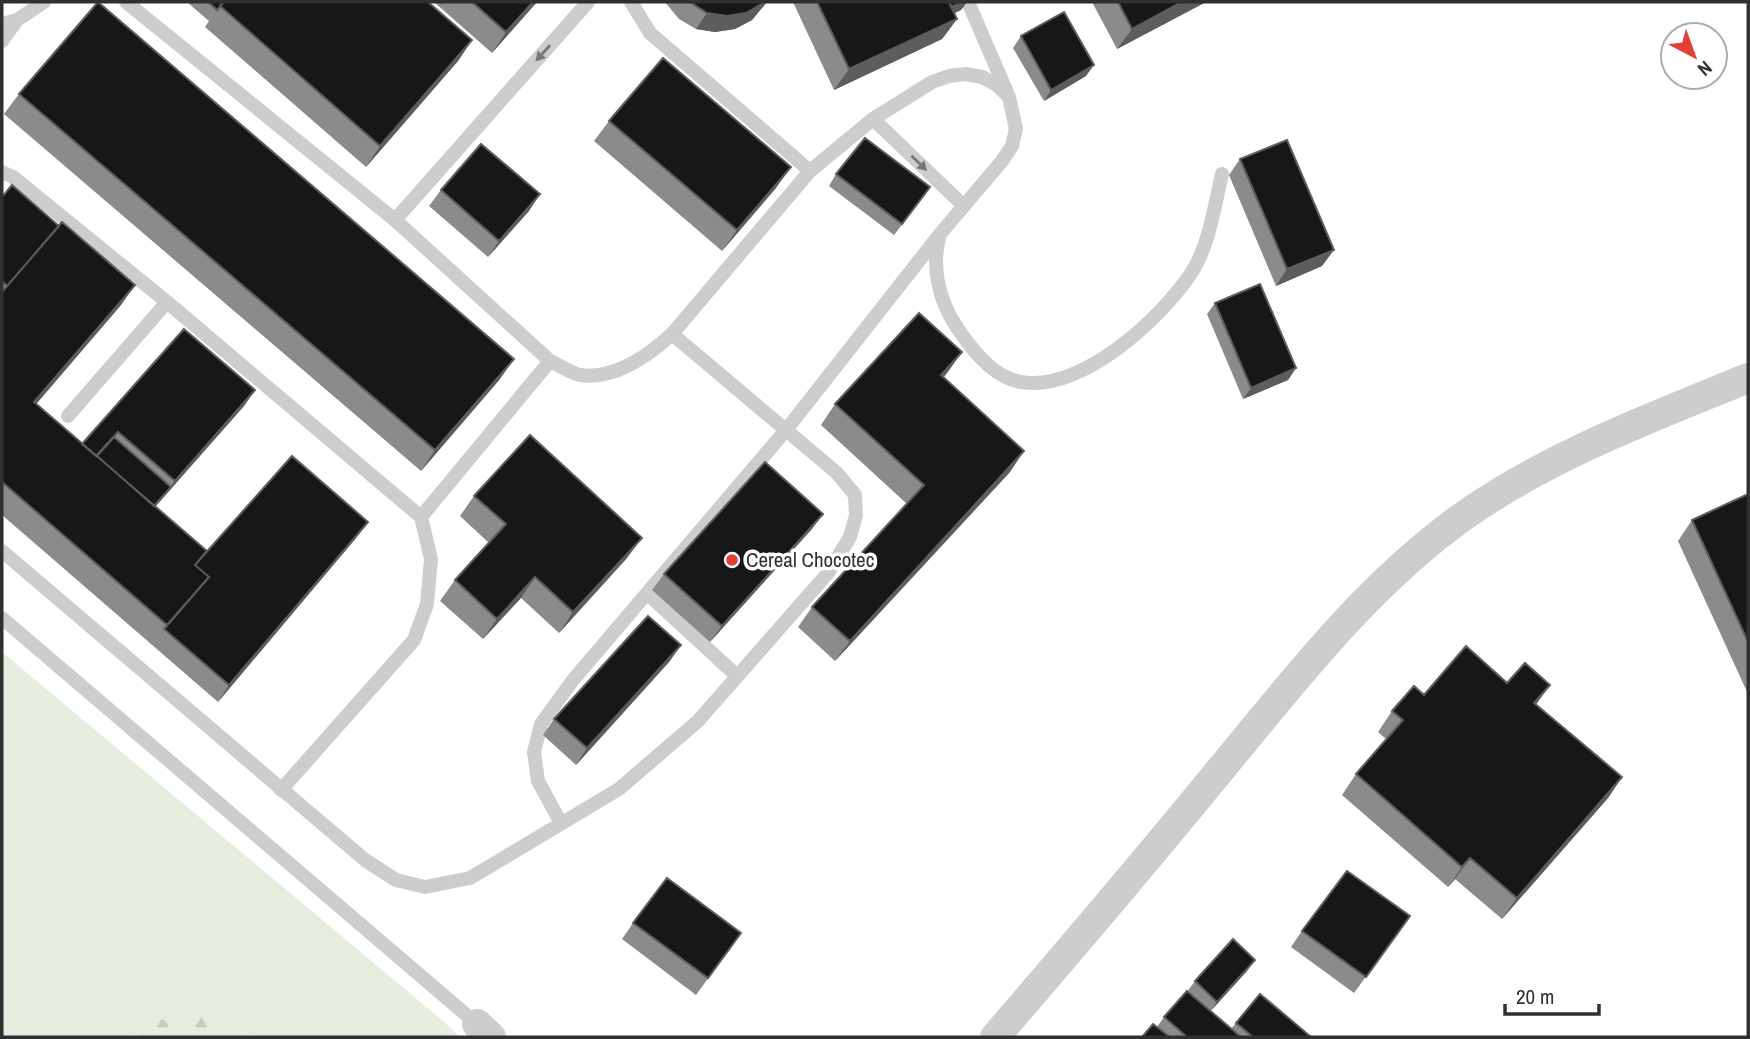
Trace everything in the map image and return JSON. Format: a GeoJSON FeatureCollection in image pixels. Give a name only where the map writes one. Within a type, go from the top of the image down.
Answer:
{"type":"FeatureCollection","features":[{"type":"Feature","properties":{"kind":"street"},"geometry":{"type":"LineString","coordinates":[[995,1037],[1314,659],[1398,567],[1468,513],[1518,482],[1625,429],[1748,378]]}},
{"type":"Feature","properties":{"kind":"lane"},"geometry":{"type":"LineString","coordinates":[[2,24],[17,20],[44,2]]}},
{"type":"Feature","properties":{"kind":"lane"},"geometry":{"type":"LineString","coordinates":[[125,2],[395,220],[550,361],[580,375],[610,372],[647,356],[672,334],[810,171],[873,120],[932,82],[949,76],[965,74],[982,77],[997,85],[1009,97]]}},
{"type":"Feature","properties":{"kind":"lane"},"geometry":{"type":"LineString","coordinates":[[395,220],[588,2]]}},
{"type":"Feature","properties":{"kind":"lane"},"geometry":{"type":"LineString","coordinates":[[631,2],[650,33],[810,171]]}},
{"type":"Feature","properties":{"kind":"lane"},"geometry":{"type":"LineString","coordinates":[[561,823],[538,781],[534,752],[541,724],[573,680],[786,429],[1012,146],[1016,129],[1009,97],[968,2]]}},
{"type":"Feature","properties":{"kind":"lane"},"geometry":{"type":"LineString","coordinates":[[2,41],[17,20]]}},
{"type":"Feature","properties":{"kind":"lane"},"geometry":{"type":"LineString","coordinates":[[873,120],[964,206]]}},
{"type":"Feature","properties":{"kind":"lane"},"geometry":{"type":"LineString","coordinates":[[2,159],[7,175],[167,302],[421,517],[431,559],[428,604],[414,640],[281,790]]}},
{"type":"Feature","properties":{"kind":"lane"},"geometry":{"type":"LineString","coordinates":[[940,234],[934,258],[940,293],[952,321],[971,349],[994,369],[1020,382],[1055,381],[1087,368],[1127,341],[1190,275],[1209,233],[1222,174]]}},
{"type":"Feature","properties":{"kind":"lane"},"geometry":{"type":"LineString","coordinates":[[68,416],[167,302]]}},
{"type":"Feature","properties":{"kind":"lane"},"geometry":{"type":"LineString","coordinates":[[2,551],[365,860],[396,880],[425,887],[470,878],[619,789],[698,721],[828,573],[850,537],[856,515],[855,495],[837,472],[672,334]]}},
{"type":"Feature","properties":{"kind":"lane"},"geometry":{"type":"LineString","coordinates":[[421,517],[550,361]]}},
{"type":"Feature","properties":{"kind":"lane"},"geometry":{"type":"LineString","coordinates":[[648,594],[737,676]]}},
{"type":"Feature","properties":{"kind":"lane"},"geometry":{"type":"LineString","coordinates":[[2,618],[485,1033]]}},
{"type":"Feature","properties":{"kind":"green space"},"geometry":{"type":"Polygon","coordinates":[[[2,652],[460,1037],[251,1037],[211,1014],[152,1021],[132,1037],[2,1037],[2,652]]]}},
{"type":"Feature","properties":{"kind":"green space"},"geometry":{"type":"Polygon","coordinates":[[[211,1014],[251,1037],[132,1037],[152,1021],[211,1014]]]}},
{"type":"Feature","properties":{"kind":"building"},"geometry":{"type":"Polygon","coordinates":[[[98,2],[514,359],[435,450],[19,94],[98,2]]]}},
{"type":"Feature","properties":{"kind":"building"},"geometry":{"type":"Polygon","coordinates":[[[208,2],[224,2],[217,10],[208,2]]]}},
{"type":"Feature","properties":{"kind":"building"},"geometry":{"type":"Polygon","coordinates":[[[224,2],[428,2],[472,40],[380,146],[220,6],[224,2]]]}},
{"type":"Feature","properties":{"kind":"building"},"geometry":{"type":"Polygon","coordinates":[[[472,2],[533,2],[506,32],[472,2]]]}},
{"type":"Feature","properties":{"kind":"building"},"geometry":{"type":"Polygon","coordinates":[[[690,2],[765,2],[746,13],[727,16],[707,13],[690,2]]]}},
{"type":"Feature","properties":{"kind":"building"},"geometry":{"type":"Polygon","coordinates":[[[817,2],[949,2],[957,19],[849,69],[817,2]]]}},
{"type":"Feature","properties":{"kind":"building"},"geometry":{"type":"Polygon","coordinates":[[[949,2],[963,2],[951,7],[949,2]]]}},
{"type":"Feature","properties":{"kind":"building"},"geometry":{"type":"Polygon","coordinates":[[[1118,2],[1182,2],[1132,29],[1118,2]]]}},
{"type":"Feature","properties":{"kind":"building"},"geometry":{"type":"Polygon","coordinates":[[[1064,12],[1094,65],[1051,90],[1021,36],[1064,12]]]}},
{"type":"Feature","properties":{"kind":"building"},"geometry":{"type":"Polygon","coordinates":[[[663,58],[791,167],[737,230],[609,121],[663,58]]]}},
{"type":"Feature","properties":{"kind":"building"},"geometry":{"type":"Polygon","coordinates":[[[865,138],[930,187],[902,224],[836,174],[865,138]]]}},
{"type":"Feature","properties":{"kind":"building"},"geometry":{"type":"Polygon","coordinates":[[[1287,140],[1334,250],[1287,269],[1240,159],[1287,140]]]}},
{"type":"Feature","properties":{"kind":"building"},"geometry":{"type":"Polygon","coordinates":[[[481,144],[540,194],[499,241],[441,190],[481,144]]]}},
{"type":"Feature","properties":{"kind":"building"},"geometry":{"type":"Polygon","coordinates":[[[12,185],[59,226],[7,286],[2,281],[2,197],[12,185]]]}},
{"type":"Feature","properties":{"kind":"building"},"geometry":{"type":"Polygon","coordinates":[[[62,222],[135,285],[34,402],[207,551],[195,565],[209,577],[167,625],[2,482],[2,292],[62,222]]]}},
{"type":"Feature","properties":{"kind":"building"},"geometry":{"type":"Polygon","coordinates":[[[1260,284],[1296,368],[1251,388],[1215,303],[1260,284]]]}},
{"type":"Feature","properties":{"kind":"building"},"geometry":{"type":"Polygon","coordinates":[[[919,313],[962,352],[941,375],[1024,451],[850,641],[812,607],[924,485],[835,404],[919,313]]]}},
{"type":"Feature","properties":{"kind":"building"},"geometry":{"type":"Polygon","coordinates":[[[184,329],[255,390],[175,481],[118,432],[96,456],[82,444],[184,329]]]}},
{"type":"Feature","properties":{"kind":"building"},"geometry":{"type":"Polygon","coordinates":[[[530,435],[642,538],[573,612],[535,577],[497,619],[455,580],[506,524],[474,496],[530,435]]]}},
{"type":"Feature","properties":{"kind":"building"},"geometry":{"type":"Polygon","coordinates":[[[114,437],[171,487],[154,506],[97,456],[114,437]]]}},
{"type":"Feature","properties":{"kind":"building"},"geometry":{"type":"Polygon","coordinates":[[[292,456],[368,522],[229,685],[164,629],[209,577],[195,565],[292,456]]]}},
{"type":"Feature","properties":{"kind":"building","name":"Cereal Chocotec"},"geometry":{"type":"Polygon","coordinates":[[[765,462],[823,514],[722,626],[664,574],[765,462]]]}},
{"type":"Feature","properties":{"kind":"building"},"geometry":{"type":"Polygon","coordinates":[[[1748,494],[1748,642],[1692,520],[1748,494]]]}},
{"type":"Feature","properties":{"kind":"building"},"geometry":{"type":"Polygon","coordinates":[[[648,616],[681,645],[587,748],[554,719],[648,616]]]}},
{"type":"Feature","properties":{"kind":"building"},"geometry":{"type":"Polygon","coordinates":[[[1466,646],[1507,683],[1525,663],[1550,685],[1534,703],[1622,777],[1517,898],[1470,858],[1462,867],[1356,774],[1403,720],[1392,711],[1414,686],[1424,695],[1466,646]]]}},
{"type":"Feature","properties":{"kind":"building"},"geometry":{"type":"Polygon","coordinates":[[[1347,871],[1410,916],[1366,977],[1302,931],[1347,871]]]}},
{"type":"Feature","properties":{"kind":"building"},"geometry":{"type":"Polygon","coordinates":[[[667,878],[741,933],[708,978],[633,923],[667,878]]]}},
{"type":"Feature","properties":{"kind":"building"},"geometry":{"type":"Polygon","coordinates":[[[1233,939],[1255,960],[1217,1002],[1195,981],[1233,939]]]}},
{"type":"Feature","properties":{"kind":"building"},"geometry":{"type":"Polygon","coordinates":[[[1187,991],[1241,1037],[1187,1037],[1164,1017],[1187,991]]]}},
{"type":"Feature","properties":{"kind":"building"},"geometry":{"type":"Polygon","coordinates":[[[1260,994],[1311,1037],[1253,1037],[1236,1023],[1260,994]]]}},
{"type":"Feature","properties":{"kind":"building"},"geometry":{"type":"Polygon","coordinates":[[[1153,1024],[1170,1037],[1142,1037],[1153,1024]]]}},
{"type":"Feature","properties":{"kind":"place","name":"Cereal Chocotec"},"geometry":{"type":"Point","coordinates":[732,560]}}]}
